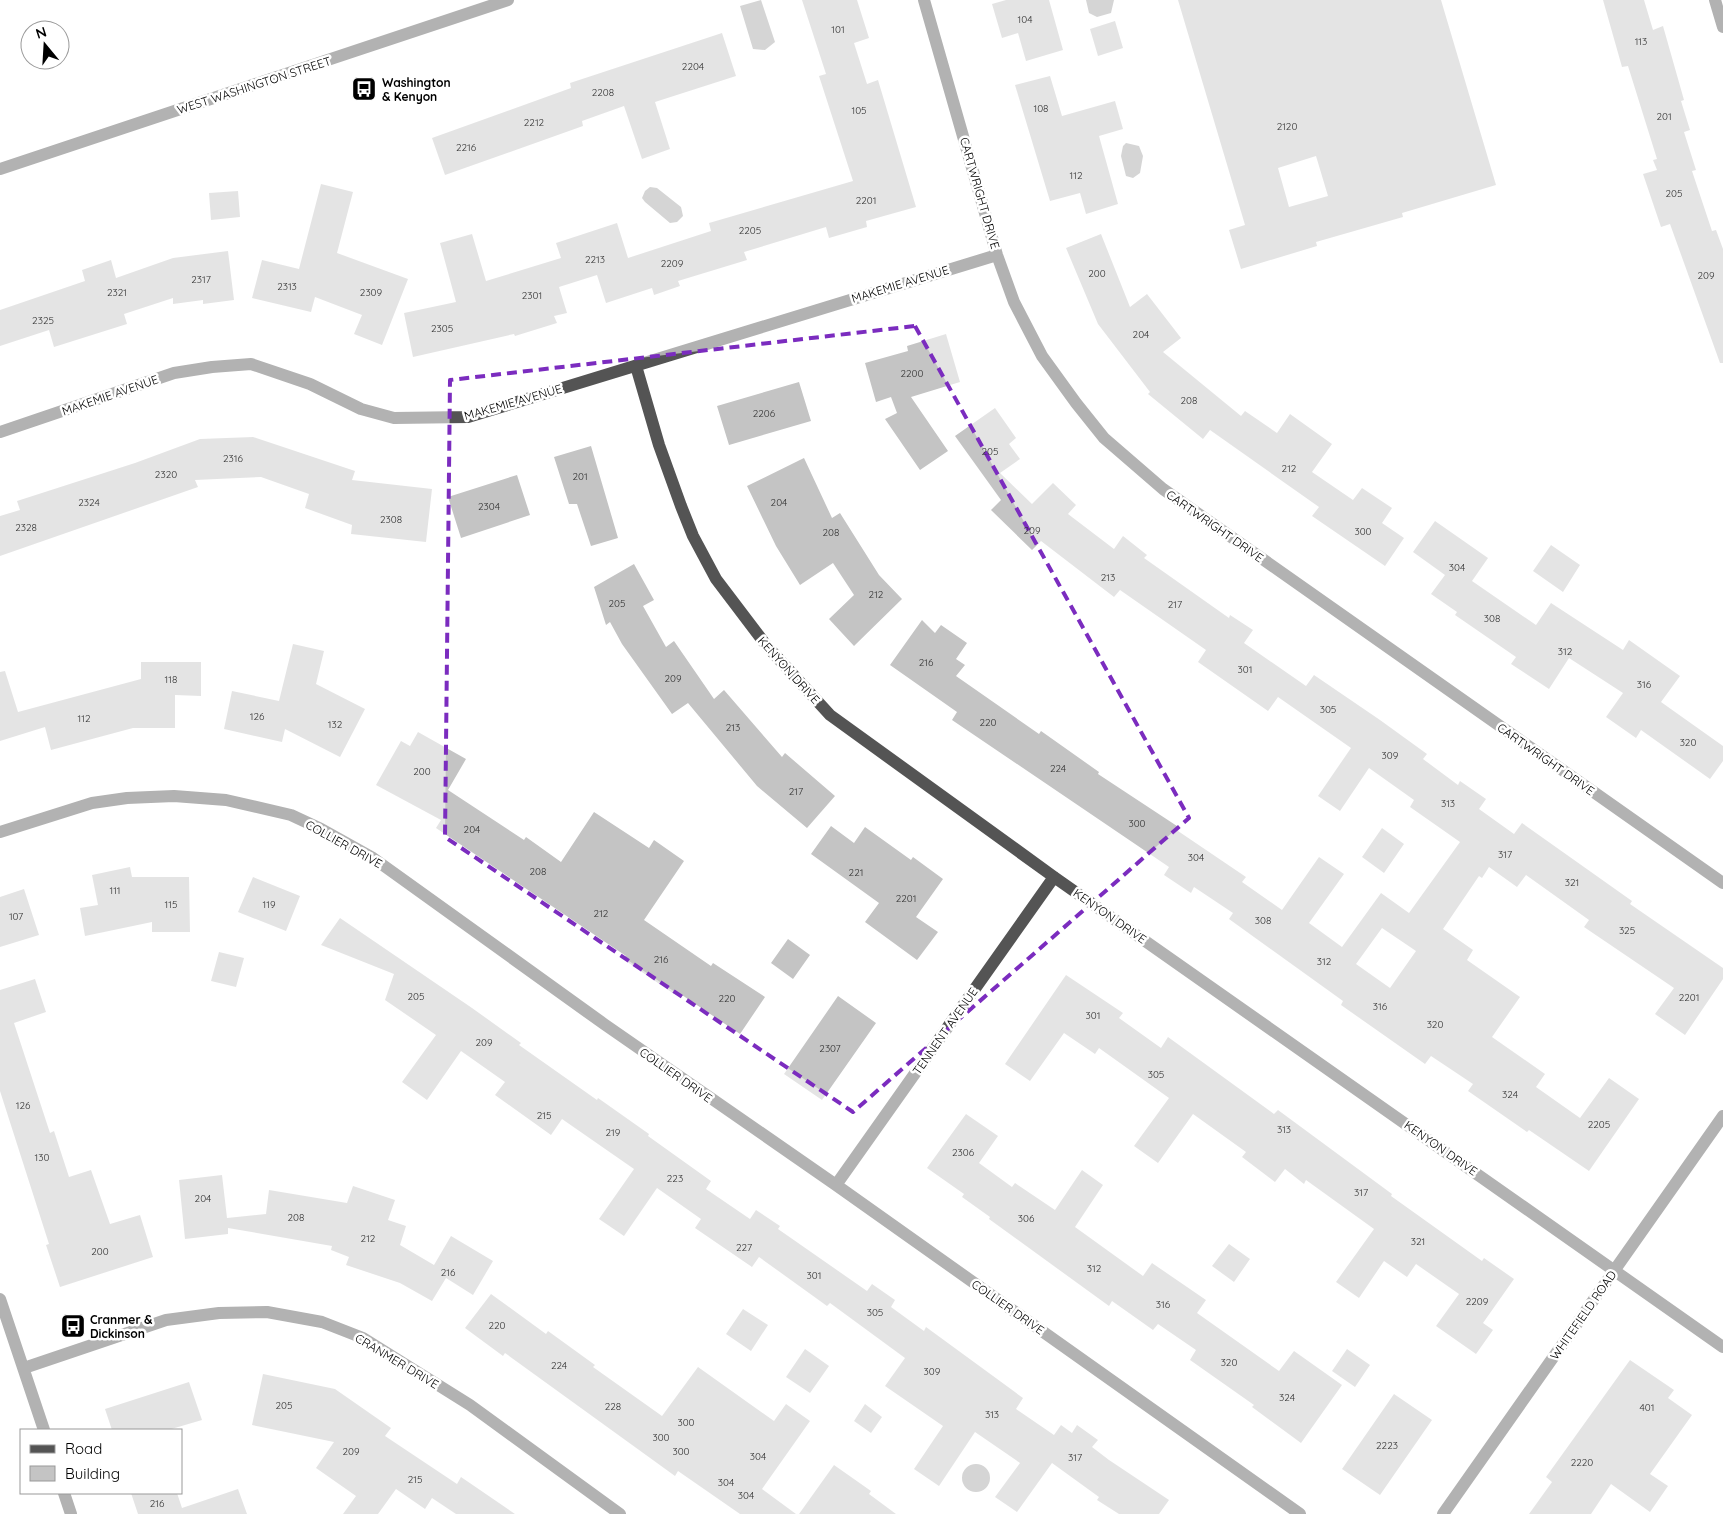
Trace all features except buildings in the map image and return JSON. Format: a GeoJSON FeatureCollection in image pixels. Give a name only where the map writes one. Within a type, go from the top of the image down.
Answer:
{"type":"FeatureCollection","features":[{"type":"Feature","properties":{"kind":"street","name":"WEST WASHINGTON STREET"},"geometry":{"type":"LineString","coordinates":[[0,169],[508,0]]}},
{"type":"Feature","properties":{"kind":"street","name":"CARTWRIGHT DRIVE"},"geometry":{"type":"LineString","coordinates":[[924,0],[997,255],[1014,302],[1042,356],[1104,438],[1163,489],[1723,883]]}},
{"type":"Feature","properties":{"kind":"street"},"geometry":{"type":"LineString","coordinates":[[1715,0],[1723,27]]}},
{"type":"Feature","properties":{"kind":"street","name":"MAKEMIE AVENUE"},"geometry":{"type":"LineString","coordinates":[[0,432],[174,373],[212,367],[251,364],[310,384],[361,409],[394,418],[468,417],[997,255]]}},
{"type":"Feature","properties":{"kind":"street","name":"KENYON DRIVE"},"geometry":{"type":"LineString","coordinates":[[636,366],[659,445],[693,536],[716,579],[766,645],[830,715],[1054,877],[1723,1347]]}},
{"type":"Feature","properties":{"kind":"street","name":"COLLIER DRIVE"},"geometry":{"type":"LineString","coordinates":[[0,832],[92,803],[127,798],[174,796],[226,800],[291,815],[373,858],[604,1024],[836,1185],[1300,1514]]}},
{"type":"Feature","properties":{"kind":"street","name":"TENNENT AVENUE"},"geometry":{"type":"LineString","coordinates":[[836,1185],[1054,877]]}},
{"type":"Feature","properties":{"kind":"street","name":"WHITEFIELD ROAD"},"geometry":{"type":"LineString","coordinates":[[1442,1514],[1723,1116]]}},
{"type":"Feature","properties":{"kind":"street"},"geometry":{"type":"LineString","coordinates":[[0,1298],[44,1429]]}},
{"type":"Feature","properties":{"kind":"street","name":"CRANMER DRIVE"},"geometry":{"type":"LineString","coordinates":[[24,1368],[175,1319],[219,1313],[267,1312],[322,1322],[363,1338],[470,1405],[620,1514]]}},
{"type":"Feature","properties":{"kind":"street"},"geometry":{"type":"LineString","coordinates":[[64,1494],[71,1514]]}},
{"type":"Feature","properties":{"kind":"highlighted area"},"geometry":{"type":"Polygon","coordinates":[[[915,326],[1189,818],[853,1112],[445,837],[450,380],[915,326]]]}},
{"type":"Feature","properties":{"kind":"shaded area"},"geometry":{"type":"Polygon","coordinates":[[[761,0],[775,42],[765,50],[753,49],[740,6],[761,0]]]}},
{"type":"Feature","properties":{"kind":"shaded area"},"geometry":{"type":"Polygon","coordinates":[[[1086,0],[1114,0],[1111,13],[1097,17],[1089,13],[1086,0]]]}},
{"type":"Feature","properties":{"kind":"shaded area"},"geometry":{"type":"Polygon","coordinates":[[[1126,143],[1139,146],[1143,156],[1140,173],[1133,178],[1126,176],[1121,156],[1123,146],[1126,143]]]}},
{"type":"Feature","properties":{"kind":"shaded area"},"geometry":{"type":"Polygon","coordinates":[[[650,187],[657,188],[681,207],[683,216],[677,222],[670,223],[645,202],[642,198],[645,191],[650,187]]]}},
{"type":"Feature","properties":{"kind":"shaded area"},"geometry":{"type":"Polygon","coordinates":[[[976,1464],[986,1468],[990,1478],[986,1488],[976,1492],[966,1488],[962,1478],[966,1468],[976,1464]]]}},
{"type":"Feature","properties":{"kind":"place","name":"Washington & Kenyon"},"geometry":{"type":"Point","coordinates":[364,89]}},
{"type":"Feature","properties":{"kind":"place","name":"Cranmer & Dickinson"},"geometry":{"type":"Point","coordinates":[73,1326]}}]}
